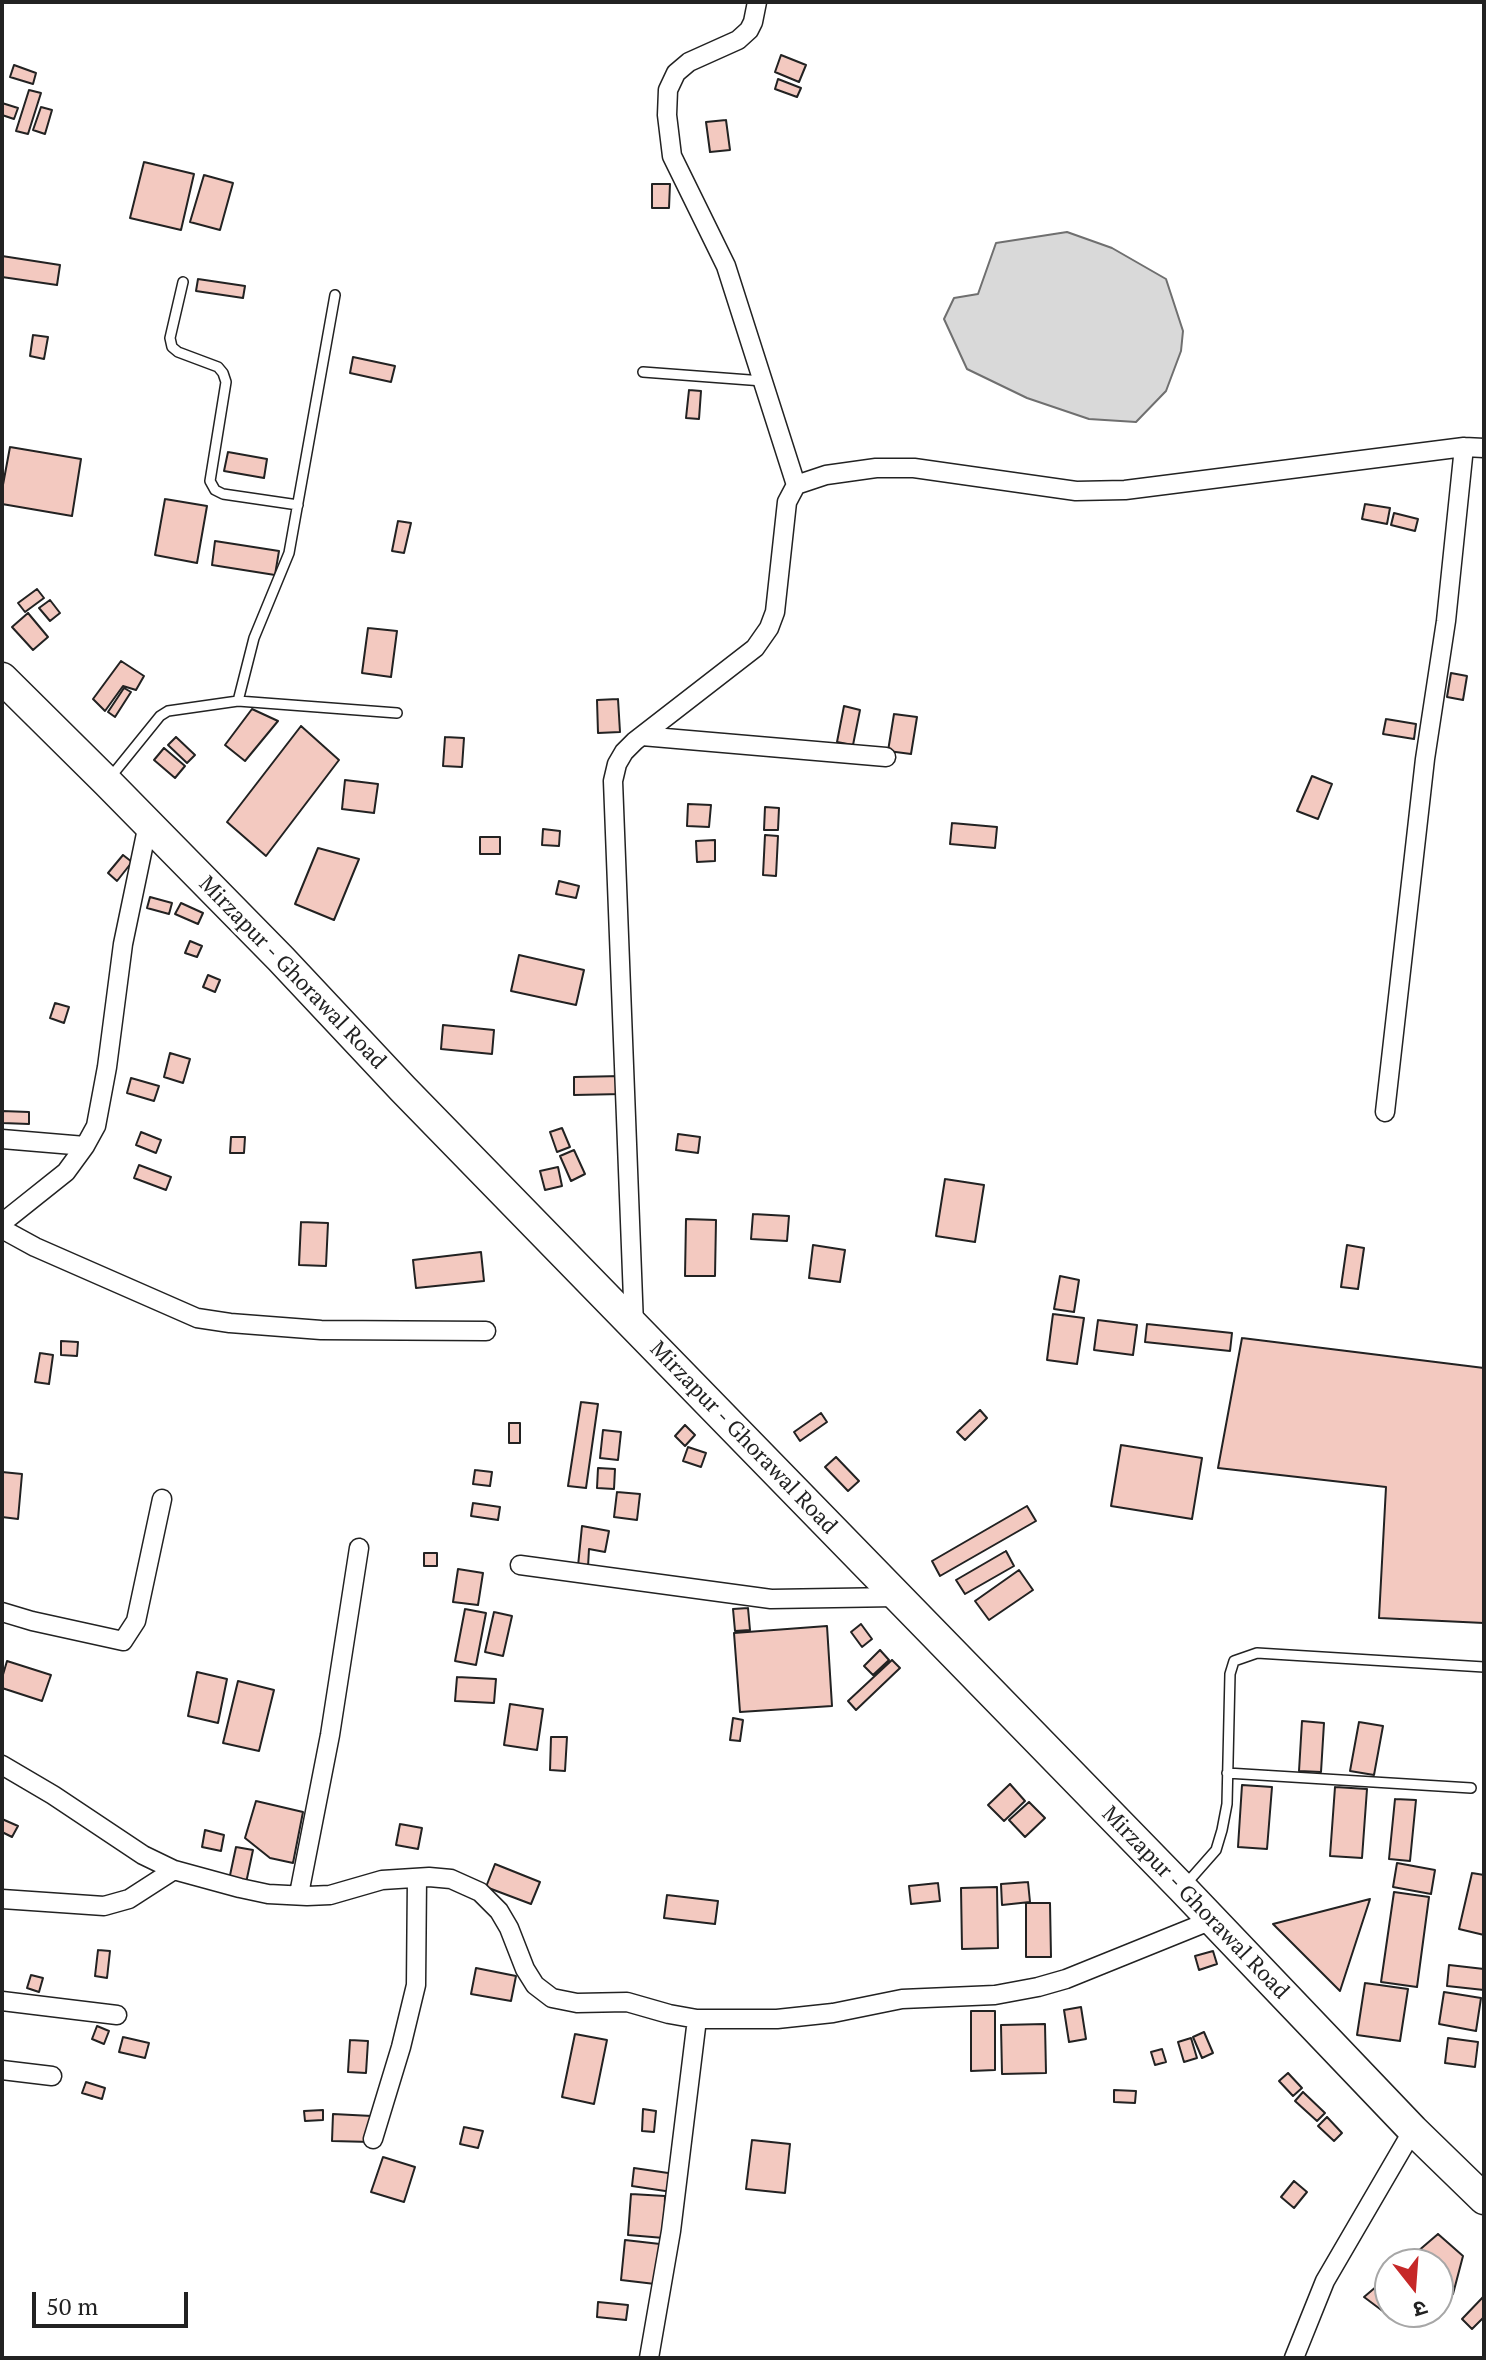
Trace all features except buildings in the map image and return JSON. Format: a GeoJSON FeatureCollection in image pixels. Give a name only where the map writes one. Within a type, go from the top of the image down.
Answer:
{"type":"FeatureCollection","features":[{"type":"Feature","properties":{"kind":"main road","name":"Mirzapur - Ghorawal Road"},"geometry":{"type":"LineString","coordinates":[[2,678],[148,824],[1182,1888],[1413,2130],[1484,2199]]}},
{"type":"Feature","properties":{"kind":"street"},"geometry":{"type":"LineString","coordinates":[[757,2],[753,22],[738,40],[689,62],[676,73],[668,90],[667,115],[672,156],[726,266],[796,485]]}},
{"type":"Feature","properties":{"kind":"street"},"geometry":{"type":"LineString","coordinates":[[1385,1112],[1425,759],[1446,621],[1464,447]]}},
{"type":"Feature","properties":{"kind":"street"},"geometry":{"type":"LineString","coordinates":[[634,1326],[613,781],[624,752],[755,648],[769,628],[775,612],[787,502],[796,485],[826,475],[901,468],[1076,491],[1125,490],[1464,447],[1484,448]]}},
{"type":"Feature","properties":{"kind":"street"},"geometry":{"type":"LineString","coordinates":[[642,736],[886,757]]}},
{"type":"Feature","properties":{"kind":"street"},"geometry":{"type":"LineString","coordinates":[[148,824],[123,944],[96,1126],[66,1172],[2,1226],[35,1247],[197,1318],[321,1330],[486,1331]]}},
{"type":"Feature","properties":{"kind":"street"},"geometry":{"type":"LineString","coordinates":[[2,1139],[85,1146]]}},
{"type":"Feature","properties":{"kind":"street"},"geometry":{"type":"LineString","coordinates":[[2,1612],[123,1641],[136,1621],[162,1499]]}},
{"type":"Feature","properties":{"kind":"street"},"geometry":{"type":"LineString","coordinates":[[299,1894],[330,1735],[359,1548]]}},
{"type":"Feature","properties":{"kind":"street"},"geometry":{"type":"LineString","coordinates":[[520,1565],[771,1599],[897,1597]]}},
{"type":"Feature","properties":{"kind":"street"},"geometry":{"type":"LineString","coordinates":[[2,1765],[62,1801],[126,1846],[174,1870],[268,1894],[330,1895],[382,1880],[451,1879],[487,1898],[499,1911],[525,1969],[535,1985],[552,1998],[577,2003],[627,2002],[697,2019],[777,2019],[833,2013],[902,1999],[995,1995],[1038,1987],[1066,1979],[1212,1920]]}},
{"type":"Feature","properties":{"kind":"street"},"geometry":{"type":"LineString","coordinates":[[2,1899],[104,1906],[129,1899],[174,1870]]}},
{"type":"Feature","properties":{"kind":"street"},"geometry":{"type":"LineString","coordinates":[[373,2139],[416,1985],[417,1878]]}},
{"type":"Feature","properties":{"kind":"street"},"geometry":{"type":"LineString","coordinates":[[2,2001],[117,2015]]}},
{"type":"Feature","properties":{"kind":"street"},"geometry":{"type":"LineString","coordinates":[[649,2358],[671,2231],[697,2019]]}},
{"type":"Feature","properties":{"kind":"street"},"geometry":{"type":"LineString","coordinates":[[2,2070],[52,2076]]}},
{"type":"Feature","properties":{"kind":"street"},"geometry":{"type":"LineString","coordinates":[[1294,2358],[1325,2281],[1413,2130]]}},
{"type":"Feature","properties":{"kind":"lane"},"geometry":{"type":"LineString","coordinates":[[183,282],[170,338],[172,347],[218,367],[226,382],[210,481],[215,490],[223,494],[298,505]]}},
{"type":"Feature","properties":{"kind":"lane"},"geometry":{"type":"LineString","coordinates":[[238,701],[254,638],[289,553],[335,295]]}},
{"type":"Feature","properties":{"kind":"lane"},"geometry":{"type":"LineString","coordinates":[[643,372],[763,381]]}},
{"type":"Feature","properties":{"kind":"lane"},"geometry":{"type":"LineString","coordinates":[[107,782],[160,716],[168,711],[238,701],[397,713]]}},
{"type":"Feature","properties":{"kind":"lane"},"geometry":{"type":"LineString","coordinates":[[1182,1888],[1216,1850],[1227,1804],[1230,1674],[1234,1661],[1257,1653],[1484,1667]]}},
{"type":"Feature","properties":{"kind":"lane"},"geometry":{"type":"LineString","coordinates":[[1227,1773],[1471,1788]]}},
{"type":"Feature","properties":{"kind":"shaded area"},"geometry":{"type":"Polygon","coordinates":[[[1067,232],[1112,248],[1166,279],[1183,331],[1181,351],[1166,391],[1136,422],[1089,419],[1027,398],[967,369],[944,319],[954,298],[978,294],[996,243],[1067,232]]]}}]}
